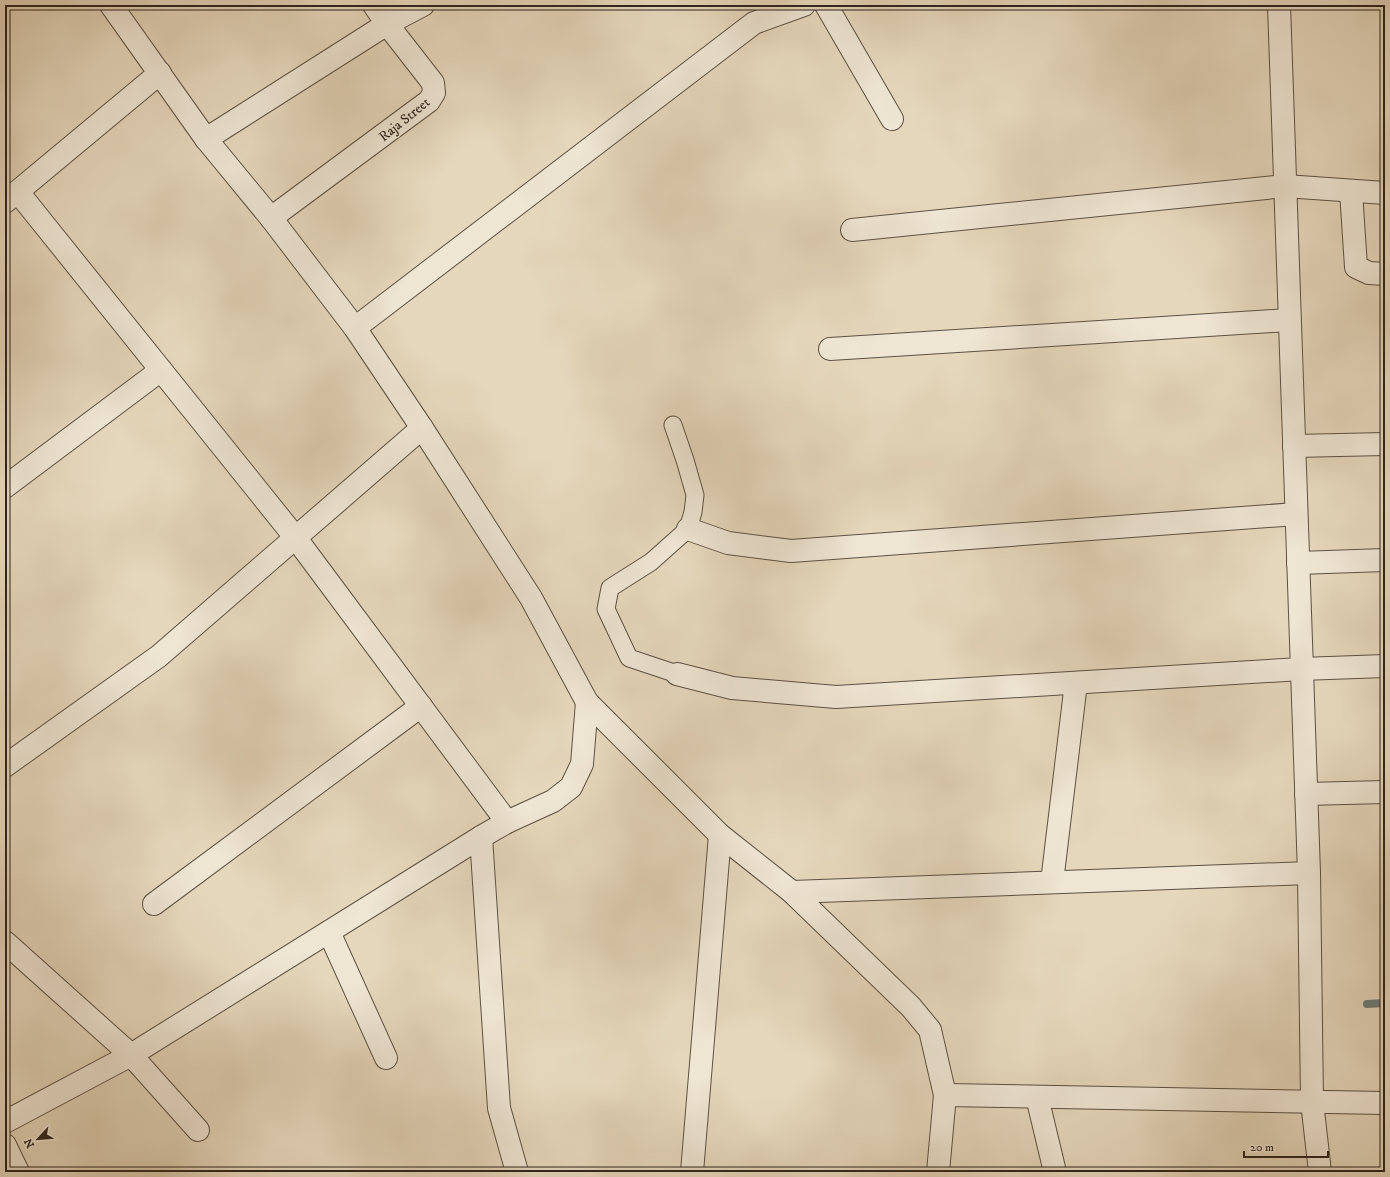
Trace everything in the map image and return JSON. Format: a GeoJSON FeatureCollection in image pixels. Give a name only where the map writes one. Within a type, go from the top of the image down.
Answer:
{"type":"FeatureCollection","features":[{"type":"Feature","properties":{"kind":"street"},"geometry":{"type":"LineString","coordinates":[[111,5],[206,139],[271,218],[355,328],[422,428],[531,598],[587,702],[720,835],[792,892],[911,1007],[930,1030],[945,1095],[938,1172]]}},
{"type":"Feature","properties":{"kind":"street","name":"Raja Street"},"geometry":{"type":"LineString","coordinates":[[271,218],[429,101],[434,93],[433,82],[387,24],[374,5]]}},
{"type":"Feature","properties":{"kind":"street"},"geometry":{"type":"LineString","coordinates":[[206,139],[387,24],[423,5]]}},
{"type":"Feature","properties":{"kind":"street"},"geometry":{"type":"LineString","coordinates":[[355,328],[754,23],[804,5]]}},
{"type":"Feature","properties":{"kind":"street"},"geometry":{"type":"LineString","coordinates":[[826,5],[892,119]]}},
{"type":"Feature","properties":{"kind":"street"},"geometry":{"type":"LineString","coordinates":[[1278,5],[1309,873],[1312,1102],[1320,1172]]}},
{"type":"Feature","properties":{"kind":"street"},"geometry":{"type":"LineString","coordinates":[[160,73],[12,197],[161,370],[295,537],[507,822]]}},
{"type":"Feature","properties":{"kind":"street"},"geometry":{"type":"LineString","coordinates":[[852,230],[1285,186],[1385,194]]}},
{"type":"Feature","properties":{"kind":"street"},"geometry":{"type":"LineString","coordinates":[[1351,191],[1356,267],[1369,273],[1385,274]]}},
{"type":"Feature","properties":{"kind":"street"},"geometry":{"type":"LineString","coordinates":[[830,348],[1289,320]]}},
{"type":"Feature","properties":{"kind":"street"},"geometry":{"type":"LineString","coordinates":[[5,486],[161,370]]}},
{"type":"Feature","properties":{"kind":"street"},"geometry":{"type":"LineString","coordinates":[[5,766],[159,656],[422,428]]}},
{"type":"Feature","properties":{"kind":"street"},"geometry":{"type":"LineString","coordinates":[[1294,446],[1385,444]]}},
{"type":"Feature","properties":{"kind":"street"},"geometry":{"type":"LineString","coordinates":[[688,529],[728,543],[790,551],[1296,514]]}},
{"type":"Feature","properties":{"kind":"street"},"geometry":{"type":"LineString","coordinates":[[1298,563],[1385,560]]}},
{"type":"Feature","properties":{"kind":"street"},"geometry":{"type":"LineString","coordinates":[[677,674],[732,688],[836,697],[1301,669],[1385,666]]}},
{"type":"Feature","properties":{"kind":"street"},"geometry":{"type":"LineString","coordinates":[[1052,882],[1076,683]]}},
{"type":"Feature","properties":{"kind":"street"},"geometry":{"type":"LineString","coordinates":[[5,1122],[131,1055],[481,837],[507,822],[553,801],[571,787],[582,764],[587,702]]}},
{"type":"Feature","properties":{"kind":"street"},"geometry":{"type":"LineString","coordinates":[[154,904],[421,706]]}},
{"type":"Feature","properties":{"kind":"street"},"geometry":{"type":"LineString","coordinates":[[1306,794],[1385,792]]}},
{"type":"Feature","properties":{"kind":"street"},"geometry":{"type":"LineString","coordinates":[[692,1172],[720,835]]}},
{"type":"Feature","properties":{"kind":"street"},"geometry":{"type":"LineString","coordinates":[[481,837],[498,1108],[517,1172]]}},
{"type":"Feature","properties":{"kind":"street"},"geometry":{"type":"LineString","coordinates":[[792,892],[1309,873]]}},
{"type":"Feature","properties":{"kind":"street"},"geometry":{"type":"LineString","coordinates":[[329,932],[386,1058]]}},
{"type":"Feature","properties":{"kind":"street"},"geometry":{"type":"LineString","coordinates":[[5,942],[131,1055],[198,1130]]}},
{"type":"Feature","properties":{"kind":"street"},"geometry":{"type":"LineString","coordinates":[[945,1095],[1385,1103]]}},
{"type":"Feature","properties":{"kind":"street"},"geometry":{"type":"LineString","coordinates":[[1037,1097],[1055,1172]]}},
{"type":"Feature","properties":{"kind":"street"},"geometry":{"type":"LineString","coordinates":[[5,1145],[18,1172]]}},
{"type":"Feature","properties":{"kind":"lane"},"geometry":{"type":"LineString","coordinates":[[673,425],[695,495],[693,512],[688,529],[651,562],[610,588],[606,609],[629,658],[677,674]]}},
{"type":"Feature","properties":{"kind":"waterway"},"geometry":{"type":"LineString","coordinates":[[1367,1004],[1385,1003]]}}]}
